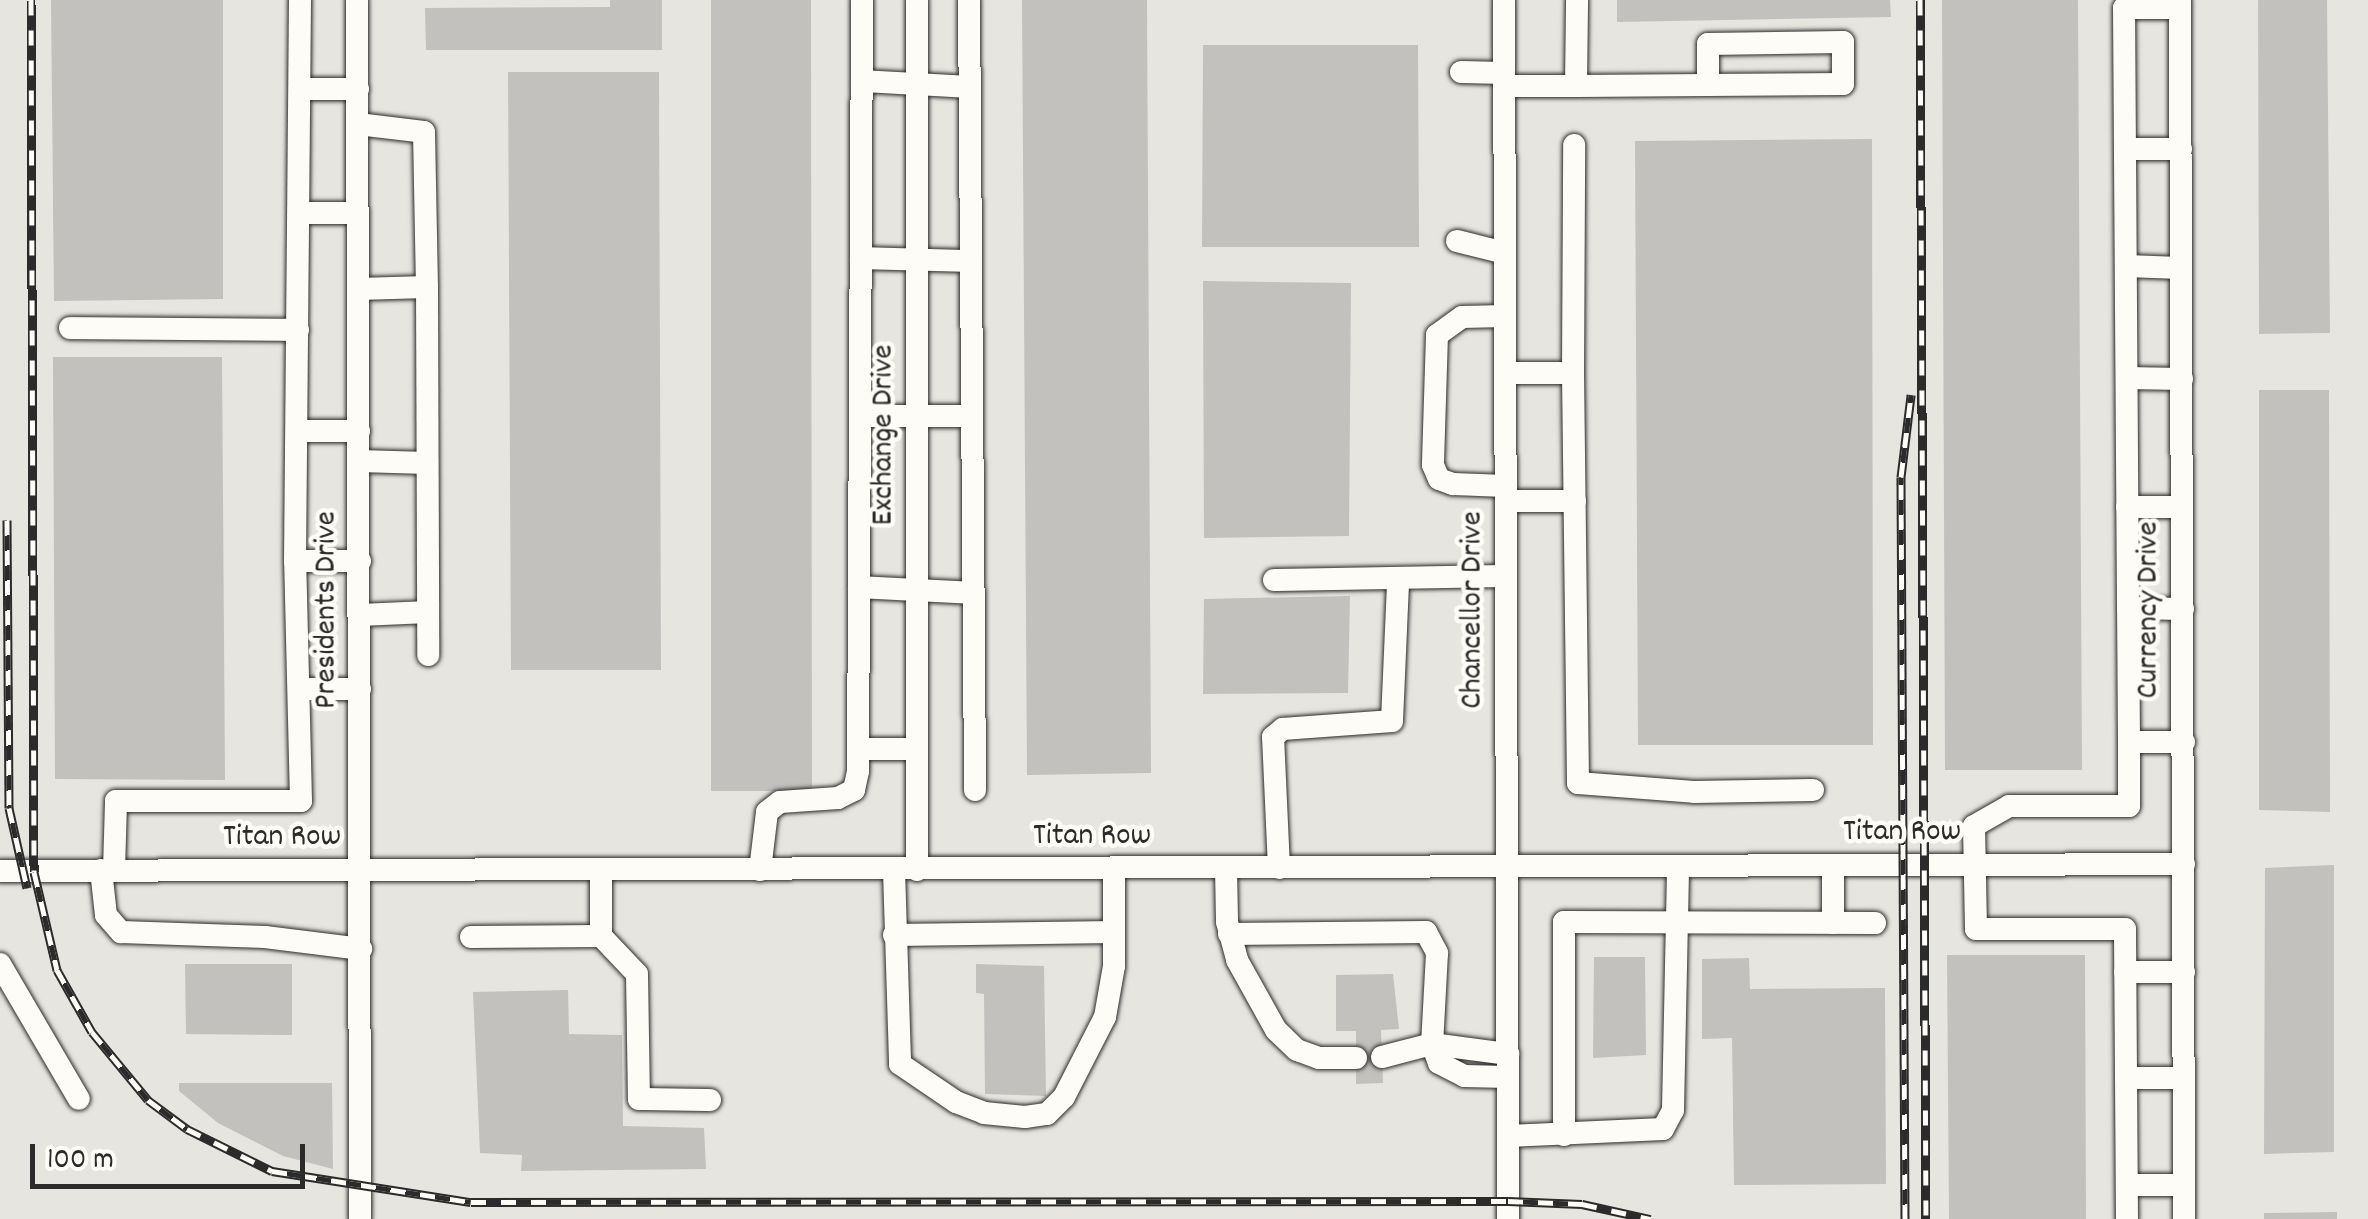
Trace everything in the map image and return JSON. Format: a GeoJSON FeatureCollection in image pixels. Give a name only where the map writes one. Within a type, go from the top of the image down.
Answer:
{"type":"FeatureCollection","features":[{"type":"Feature","properties":{"kind":"street"},"geometry":{"type":"LineString","coordinates":[[300,0],[295,560],[301,802],[116,802],[106,915],[121,932],[265,937],[361,949]]}},
{"type":"Feature","properties":{"kind":"street","name":"Presidents Drive"},"geometry":{"type":"LineString","coordinates":[[357,0],[360,1219]]}},
{"type":"Feature","properties":{"kind":"street"},"geometry":{"type":"LineString","coordinates":[[760,870],[766,812],[780,802],[838,798],[854,790],[858,748],[862,0]]}},
{"type":"Feature","properties":{"kind":"street","name":"Exchange Drive"},"geometry":{"type":"LineString","coordinates":[[917,0],[917,749],[906,870],[894,935],[900,1064],[956,1102],[984,1113],[1025,1117],[1047,1114],[1085,1061],[1105,1017],[1114,932]]}},
{"type":"Feature","properties":{"kind":"street"},"geometry":{"type":"LineString","coordinates":[[969,0],[974,790]]}},
{"type":"Feature","properties":{"kind":"street","name":"Chancellor Drive"},"geometry":{"type":"LineString","coordinates":[[1504,0],[1508,1219]]}},
{"type":"Feature","properties":{"kind":"street"},"geometry":{"type":"LineString","coordinates":[[1576,86],[1577,0]]}},
{"type":"Feature","properties":{"kind":"street"},"geometry":{"type":"LineString","coordinates":[[2127,1219],[2125,930],[1976,930],[1974,826],[2009,806],[2129,806],[2123,4],[2180,4]]}},
{"type":"Feature","properties":{"kind":"street","name":"Currency Drive"},"geometry":{"type":"LineString","coordinates":[[2180,4],[2184,1219]]}},
{"type":"Feature","properties":{"kind":"street"},"geometry":{"type":"LineString","coordinates":[[1462,72],[1576,86],[1708,86],[1843,84],[1843,42],[1708,44],[1708,86]]}},
{"type":"Feature","properties":{"kind":"street"},"geometry":{"type":"LineString","coordinates":[[862,81],[968,86]]}},
{"type":"Feature","properties":{"kind":"street"},"geometry":{"type":"LineString","coordinates":[[300,89],[358,89]]}},
{"type":"Feature","properties":{"kind":"street"},"geometry":{"type":"LineString","coordinates":[[358,124],[424,132],[428,656]]}},
{"type":"Feature","properties":{"kind":"street"},"geometry":{"type":"LineString","coordinates":[[1574,145],[1578,783],[1694,792],[1813,790]]}},
{"type":"Feature","properties":{"kind":"street"},"geometry":{"type":"LineString","coordinates":[[2125,148],[2181,148]]}},
{"type":"Feature","properties":{"kind":"street"},"geometry":{"type":"LineString","coordinates":[[299,213],[358,213]]}},
{"type":"Feature","properties":{"kind":"street"},"geometry":{"type":"LineString","coordinates":[[1457,242],[1505,253]]}},
{"type":"Feature","properties":{"kind":"street"},"geometry":{"type":"LineString","coordinates":[[861,258],[971,261]]}},
{"type":"Feature","properties":{"kind":"street"},"geometry":{"type":"LineString","coordinates":[[2126,266],[2181,268]]}},
{"type":"Feature","properties":{"kind":"street"},"geometry":{"type":"LineString","coordinates":[[358,289],[427,286]]}},
{"type":"Feature","properties":{"kind":"street"},"geometry":{"type":"LineString","coordinates":[[1505,316],[1462,316],[1436,334],[1433,465],[1439,479],[1453,484],[1575,501]]}},
{"type":"Feature","properties":{"kind":"street"},"geometry":{"type":"LineString","coordinates":[[70,328],[298,330]]}},
{"type":"Feature","properties":{"kind":"street"},"geometry":{"type":"LineString","coordinates":[[1506,373],[1574,373]]}},
{"type":"Feature","properties":{"kind":"street"},"geometry":{"type":"LineString","coordinates":[[2127,378],[2182,378]]}},
{"type":"Feature","properties":{"kind":"street"},"geometry":{"type":"LineString","coordinates":[[860,416],[971,416]]}},
{"type":"Feature","properties":{"kind":"street"},"geometry":{"type":"LineString","coordinates":[[297,431],[359,431]]}},
{"type":"Feature","properties":{"kind":"street"},"geometry":{"type":"LineString","coordinates":[[359,461],[427,463]]}},
{"type":"Feature","properties":{"kind":"street"},"geometry":{"type":"LineString","coordinates":[[2128,507],[2182,507]]}},
{"type":"Feature","properties":{"kind":"street"},"geometry":{"type":"LineString","coordinates":[[295,560],[360,561]]}},
{"type":"Feature","properties":{"kind":"street"},"geometry":{"type":"LineString","coordinates":[[1274,580],[1398,581],[1506,576]]}},
{"type":"Feature","properties":{"kind":"street"},"geometry":{"type":"LineString","coordinates":[[1279,868],[1272,737],[1283,729],[1392,721],[1398,711],[1398,581]]}},
{"type":"Feature","properties":{"kind":"street"},"geometry":{"type":"LineString","coordinates":[[859,587],[974,592]]}},
{"type":"Feature","properties":{"kind":"street"},"geometry":{"type":"LineString","coordinates":[[2128,608],[2183,609]]}},
{"type":"Feature","properties":{"kind":"street"},"geometry":{"type":"LineString","coordinates":[[360,616],[428,612]]}},
{"type":"Feature","properties":{"kind":"street"},"geometry":{"type":"LineString","coordinates":[[298,689],[360,690]]}},
{"type":"Feature","properties":{"kind":"street"},"geometry":{"type":"LineString","coordinates":[[2128,742],[2184,742]]}},
{"type":"Feature","properties":{"kind":"street"},"geometry":{"type":"LineString","coordinates":[[858,748],[917,749]]}},
{"type":"Feature","properties":{"kind":"street","name":"Titan Row"},"geometry":{"type":"LineString","coordinates":[[0,871],[2184,864]]}},
{"type":"Feature","properties":{"kind":"street"},"geometry":{"type":"LineString","coordinates":[[1833,866],[1833,923]]}},
{"type":"Feature","properties":{"kind":"street"},"geometry":{"type":"LineString","coordinates":[[1226,868],[1229,934],[1244,976],[1284,1039],[1319,1058],[1356,1058]]}},
{"type":"Feature","properties":{"kind":"street"},"geometry":{"type":"LineString","coordinates":[[1508,1136],[1663,1130],[1673,1110],[1678,868]]}},
{"type":"Feature","properties":{"kind":"street"},"geometry":{"type":"LineString","coordinates":[[894,935],[1114,932],[1114,869]]}},
{"type":"Feature","properties":{"kind":"street"},"geometry":{"type":"LineString","coordinates":[[602,870],[600,936],[637,974],[640,1100],[710,1100]]}},
{"type":"Feature","properties":{"kind":"street"},"geometry":{"type":"LineString","coordinates":[[1564,1135],[1564,922],[1676,919],[1875,923]]}},
{"type":"Feature","properties":{"kind":"street"},"geometry":{"type":"LineString","coordinates":[[1229,934],[1409,928],[1426,932],[1436,953],[1432,1044]]}},
{"type":"Feature","properties":{"kind":"street"},"geometry":{"type":"LineString","coordinates":[[471,937],[600,936]]}},
{"type":"Feature","properties":{"kind":"street"},"geometry":{"type":"LineString","coordinates":[[0,964],[79,1100]]}},
{"type":"Feature","properties":{"kind":"street"},"geometry":{"type":"LineString","coordinates":[[2125,972],[2184,972]]}},
{"type":"Feature","properties":{"kind":"street"},"geometry":{"type":"LineString","coordinates":[[1382,1057],[1432,1044],[1508,1066]]}},
{"type":"Feature","properties":{"kind":"street"},"geometry":{"type":"LineString","coordinates":[[2126,1078],[2184,1078]]}},
{"type":"Feature","properties":{"kind":"street"},"geometry":{"type":"LineString","coordinates":[[2127,1185],[2184,1185]]}},
{"type":"Feature","properties":{"kind":"shaded area"},"geometry":{"type":"Polygon","coordinates":[[[0,0],[2368,0],[2368,1219],[0,1219],[0,0]]]}},
{"type":"Feature","properties":{"kind":"building"},"geometry":{"type":"Polygon","coordinates":[[[51,0],[223,0],[223,299],[54,301],[51,0]]]}},
{"type":"Feature","properties":{"kind":"building"},"geometry":{"type":"Polygon","coordinates":[[[610,0],[662,0],[662,50],[426,50],[425,8],[610,7],[610,0]]]}},
{"type":"Feature","properties":{"kind":"building"},"geometry":{"type":"Polygon","coordinates":[[[711,0],[811,0],[812,791],[711,791],[711,0]]]}},
{"type":"Feature","properties":{"kind":"building"},"geometry":{"type":"Polygon","coordinates":[[[1022,0],[1147,0],[1151,773],[1027,775],[1022,0]]]}},
{"type":"Feature","properties":{"kind":"building"},"geometry":{"type":"Polygon","coordinates":[[[1617,0],[1890,0],[1891,17],[1617,22],[1617,0]]]}},
{"type":"Feature","properties":{"kind":"building"},"geometry":{"type":"Polygon","coordinates":[[[1942,0],[2078,0],[2082,770],[1945,770],[1942,0]]]}},
{"type":"Feature","properties":{"kind":"building"},"geometry":{"type":"Polygon","coordinates":[[[2258,0],[2327,0],[2330,333],[2259,334],[2258,0]]]}},
{"type":"Feature","properties":{"kind":"building"},"geometry":{"type":"Polygon","coordinates":[[[1203,45],[1418,45],[1419,247],[1202,247],[1203,45]]]}},
{"type":"Feature","properties":{"kind":"building"},"geometry":{"type":"Polygon","coordinates":[[[508,72],[659,72],[661,670],[511,670],[508,72]]]}},
{"type":"Feature","properties":{"kind":"building"},"geometry":{"type":"Polygon","coordinates":[[[1872,139],[1873,745],[1638,745],[1635,141],[1872,139]]]}},
{"type":"Feature","properties":{"kind":"building"},"geometry":{"type":"Polygon","coordinates":[[[1203,281],[1351,283],[1349,536],[1204,538],[1203,281]]]}},
{"type":"Feature","properties":{"kind":"building"},"geometry":{"type":"Polygon","coordinates":[[[53,357],[222,357],[225,780],[55,779],[53,357]]]}},
{"type":"Feature","properties":{"kind":"building"},"geometry":{"type":"Polygon","coordinates":[[[2259,390],[2329,390],[2330,812],[2259,810],[2259,390]]]}},
{"type":"Feature","properties":{"kind":"building"},"geometry":{"type":"Polygon","coordinates":[[[1350,596],[1348,693],[1203,694],[1204,599],[1350,596]]]}},
{"type":"Feature","properties":{"kind":"building"},"geometry":{"type":"Polygon","coordinates":[[[2334,865],[2334,1152],[2264,1154],[2265,868],[2334,865]]]}},
{"type":"Feature","properties":{"kind":"building"},"geometry":{"type":"Polygon","coordinates":[[[1947,955],[2085,955],[2086,1219],[1949,1219],[1947,955]]]}},
{"type":"Feature","properties":{"kind":"building"},"geometry":{"type":"Polygon","coordinates":[[[1594,957],[1645,957],[1646,1055],[1593,1058],[1594,957]]]}},
{"type":"Feature","properties":{"kind":"building"},"geometry":{"type":"Polygon","coordinates":[[[1749,958],[1750,989],[1885,988],[1886,1184],[1734,1185],[1732,1038],[1702,1039],[1702,959],[1749,958]]]}},
{"type":"Feature","properties":{"kind":"building"},"geometry":{"type":"Polygon","coordinates":[[[185,964],[292,964],[292,1035],[186,1034],[185,964]]]}},
{"type":"Feature","properties":{"kind":"building"},"geometry":{"type":"Polygon","coordinates":[[[976,964],[1044,966],[1046,1096],[985,1094],[984,994],[976,993],[976,964]]]}},
{"type":"Feature","properties":{"kind":"building"},"geometry":{"type":"Polygon","coordinates":[[[1393,974],[1399,1029],[1381,1030],[1383,1083],[1356,1084],[1356,1031],[1336,1031],[1336,975],[1393,974]]]}},
{"type":"Feature","properties":{"kind":"building"},"geometry":{"type":"Polygon","coordinates":[[[568,990],[569,1034],[622,1035],[623,1126],[704,1128],[706,1169],[521,1171],[522,1155],[480,1153],[473,992],[568,990]]]}},
{"type":"Feature","properties":{"kind":"building"},"geometry":{"type":"Polygon","coordinates":[[[179,1083],[332,1083],[333,1169],[283,1156],[218,1123],[179,1091],[179,1083]]]}},
{"type":"Feature","properties":{"kind":"building"},"geometry":{"type":"Polygon","coordinates":[[[2337,1212],[2337,1219],[2264,1219],[2264,1213],[2337,1212]]]}},
{"type":"Feature","properties":{"kind":"railway"},"geometry":{"type":"LineString","coordinates":[[31,0],[34,872],[57,970],[92,1032],[148,1100],[187,1129],[272,1171],[471,1202],[1508,1201],[1582,1204],[1650,1219]]}},
{"type":"Feature","properties":{"kind":"railway"},"geometry":{"type":"LineString","coordinates":[[1920,0],[1926,1219]]}},
{"type":"Feature","properties":{"kind":"railway"},"geometry":{"type":"LineString","coordinates":[[1905,1219],[1901,477],[1911,395]]}},
{"type":"Feature","properties":{"kind":"railway"},"geometry":{"type":"LineString","coordinates":[[7,520],[9,808],[27,888]]}}]}
